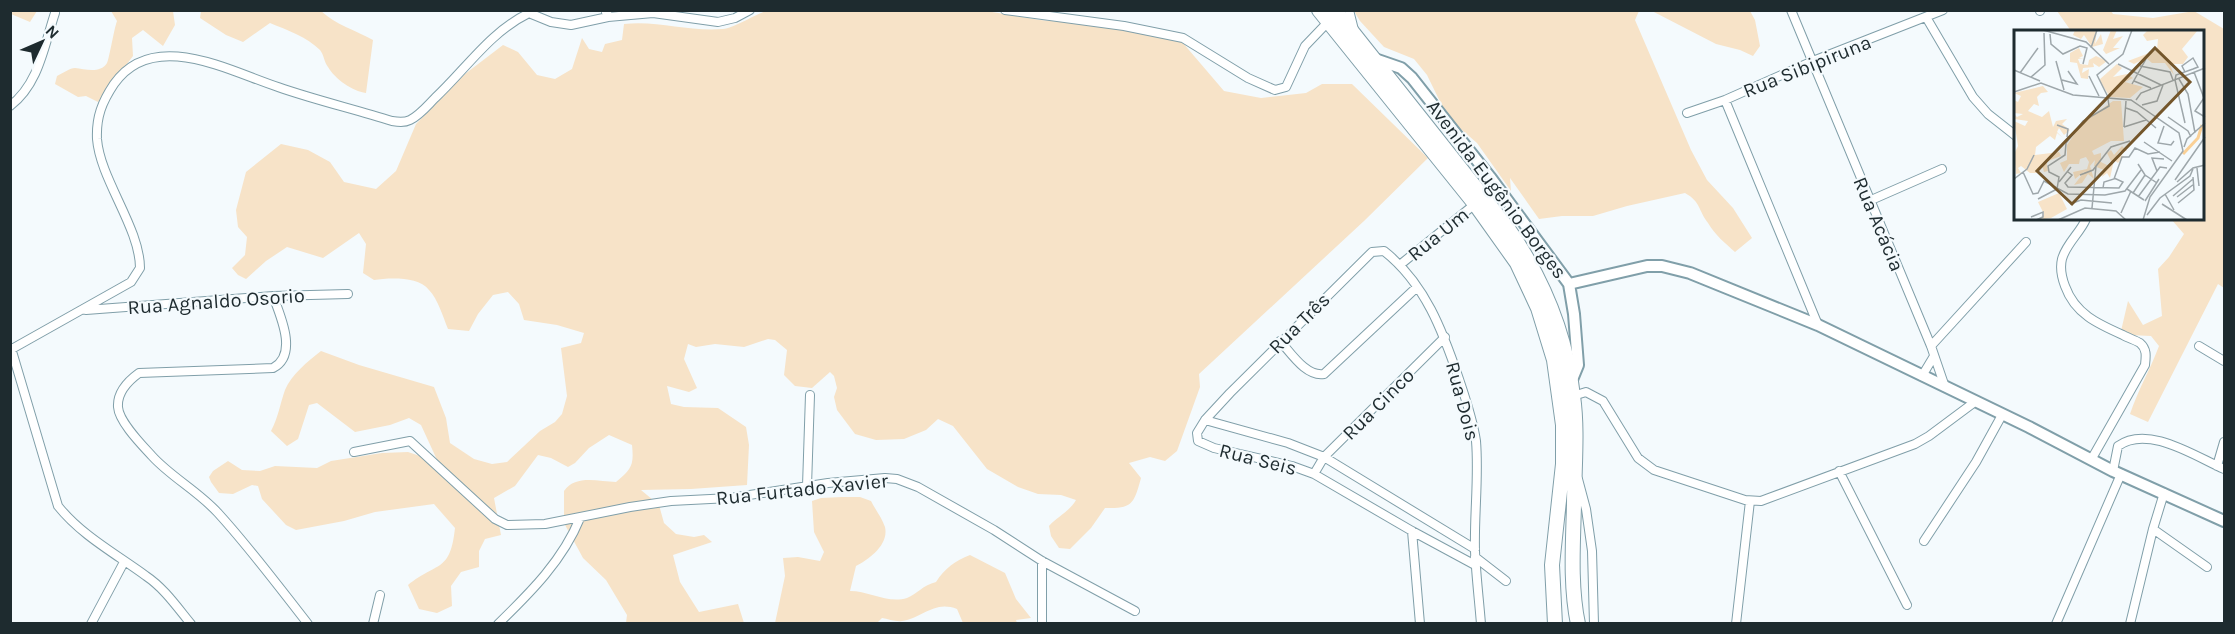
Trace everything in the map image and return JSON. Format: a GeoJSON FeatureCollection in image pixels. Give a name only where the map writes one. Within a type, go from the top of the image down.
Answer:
{"type":"FeatureCollection","features":[{"type":"Feature","properties":{"kind":"highway"},"geometry":{"type":"LineString","coordinates":[[1319,10],[1331,16],[1375,59],[1482,193],[1522,248],[1551,307],[1562,342],[1572,389],[1575,466],[1573,555],[1577,622]]}},
{"type":"Feature","properties":{"kind":"highway"},"geometry":{"type":"LineString","coordinates":[[1331,16],[1517,262],[1538,308],[1554,360],[1559,387],[1563,443],[1552,575],[1555,624]]}},
{"type":"Feature","properties":{"kind":"highway"},"geometry":{"type":"LineString","coordinates":[[1552,575],[1559,599],[1562,624]]}},
{"type":"Feature","properties":{"kind":"main road","name":"Avenida Eugênio Borges"},"geometry":{"type":"LineString","coordinates":[[1375,59],[1401,68],[1412,78],[1484,168],[1569,284],[1578,365],[1572,389]]}},
{"type":"Feature","properties":{"kind":"main road"},"geometry":{"type":"LineString","coordinates":[[1569,284],[1630,268],[1662,266],[1690,273],[1818,325],[1976,401],[2091,460],[2224,521]]}},
{"type":"Feature","properties":{"kind":"street"},"geometry":{"type":"LineString","coordinates":[[191,624],[170,598],[148,577],[124,562],[74,523],[58,506],[11,349],[84,310],[130,282],[140,268],[137,250],[100,155],[97,131],[98,115],[103,101],[120,75],[139,62],[167,56],[193,58],[278,87],[406,122],[421,112],[496,34],[513,21],[529,13],[551,22],[571,25],[607,13],[653,13],[718,22],[735,18],[750,10]]}},
{"type":"Feature","properties":{"kind":"street"},"geometry":{"type":"LineString","coordinates":[[1005,10],[1114,24],[1184,38],[1215,59],[1275,90],[1286,87],[1305,46],[1331,16]]}},
{"type":"Feature","properties":{"kind":"street"},"geometry":{"type":"LineString","coordinates":[[1349,10],[1356,38]]}},
{"type":"Feature","properties":{"kind":"street","name":"Rua Acácia"},"geometry":{"type":"LineString","coordinates":[[1791,10],[1931,346],[1946,388]]}},
{"type":"Feature","properties":{"kind":"street","name":"Rua Sibipiruna"},"geometry":{"type":"LineString","coordinates":[[1687,113],[1725,100],[1813,61],[1942,10]]}},
{"type":"Feature","properties":{"kind":"street"},"geometry":{"type":"LineString","coordinates":[[10,106],[26,92],[33,81],[55,14]]}},
{"type":"Feature","properties":{"kind":"street"},"geometry":{"type":"LineString","coordinates":[[1926,17],[1973,97],[1988,114],[2014,134]]}},
{"type":"Feature","properties":{"kind":"street"},"geometry":{"type":"LineString","coordinates":[[1725,100],[1818,325]]}},
{"type":"Feature","properties":{"kind":"street"},"geometry":{"type":"LineString","coordinates":[[1869,201],[1942,169]]}},
{"type":"Feature","properties":{"kind":"street","name":"Rua Um"},"geometry":{"type":"LineString","coordinates":[[1401,264],[1475,204]]}},
{"type":"Feature","properties":{"kind":"street"},"geometry":{"type":"LineString","coordinates":[[2085,220],[2065,251],[2062,260],[2062,279],[2066,290],[2079,310],[2095,323],[2140,344],[2146,357],[2145,365],[2091,460]]}},
{"type":"Feature","properties":{"kind":"street"},"geometry":{"type":"LineString","coordinates":[[1931,346],[2026,242]]}},
{"type":"Feature","properties":{"kind":"street","name":"Rua Três"},"geometry":{"type":"LineString","coordinates":[[1205,420],[1280,341],[1372,252],[1384,251],[1401,264]]}},
{"type":"Feature","properties":{"kind":"street","name":"Rua Dois"},"geometry":{"type":"LineString","coordinates":[[1401,264],[1417,287],[1445,337],[1471,414],[1476,441],[1475,557],[1481,624]]}},
{"type":"Feature","properties":{"kind":"street"},"geometry":{"type":"LineString","coordinates":[[1280,341],[1308,370],[1314,374],[1324,374],[1417,287]]}},
{"type":"Feature","properties":{"kind":"street","name":"Rua Agnaldo Osorio"},"geometry":{"type":"LineString","coordinates":[[84,310],[273,296],[348,294]]}},
{"type":"Feature","properties":{"kind":"street"},"geometry":{"type":"LineString","coordinates":[[273,296],[284,331],[287,350],[284,359],[279,364],[273,368],[139,373],[127,382],[121,393],[118,407],[122,418],[136,439],[158,462],[197,492],[218,512],[308,624]]}},
{"type":"Feature","properties":{"kind":"street","name":"Rua Cinco"},"geometry":{"type":"LineString","coordinates":[[1314,474],[1324,458],[1445,337]]}},
{"type":"Feature","properties":{"kind":"street"},"geometry":{"type":"LineString","coordinates":[[2199,346],[2224,361]]}},
{"type":"Feature","properties":{"kind":"street"},"geometry":{"type":"LineString","coordinates":[[1922,376],[1934,356]]}},
{"type":"Feature","properties":{"kind":"street"},"geometry":{"type":"LineString","coordinates":[[1572,389],[1586,392],[1603,401],[1638,458],[1654,470],[1750,501],[1769,498],[1922,441],[1976,401]]}},
{"type":"Feature","properties":{"kind":"street"},"geometry":{"type":"LineString","coordinates":[[807,486],[810,395]]}},
{"type":"Feature","properties":{"kind":"street"},"geometry":{"type":"LineString","coordinates":[[1924,541],[1976,462],[2002,414]]}},
{"type":"Feature","properties":{"kind":"street","name":"Rua Seis"},"geometry":{"type":"LineString","coordinates":[[1475,557],[1412,531],[1314,474],[1300,468],[1203,445],[1198,441],[1197,434],[1205,420],[1288,443],[1324,458],[1475,557],[1506,581]]}},
{"type":"Feature","properties":{"kind":"street"},"geometry":{"type":"LineString","coordinates":[[2056,624],[2117,472],[2118,446],[2131,440],[2152,439],[2166,442],[2221,468],[2224,442]]}},
{"type":"Feature","properties":{"kind":"street","name":"Rua Furtado Xavier"},"geometry":{"type":"LineString","coordinates":[[354,452],[410,441],[478,505],[495,519],[507,525],[545,524],[640,505],[730,498],[807,486],[885,478],[909,482],[994,530],[1041,561],[1135,611]]}},
{"type":"Feature","properties":{"kind":"street"},"geometry":{"type":"LineString","coordinates":[[1575,466],[1590,534],[1594,624]]}},
{"type":"Feature","properties":{"kind":"street"},"geometry":{"type":"LineString","coordinates":[[1839,471],[1907,605]]}},
{"type":"Feature","properties":{"kind":"street"},"geometry":{"type":"LineString","coordinates":[[2130,624],[2164,493]]}},
{"type":"Feature","properties":{"kind":"street"},"geometry":{"type":"LineString","coordinates":[[1736,624],[1750,501]]}},
{"type":"Feature","properties":{"kind":"street"},"geometry":{"type":"LineString","coordinates":[[498,624],[533,589],[558,559],[573,535],[580,518]]}},
{"type":"Feature","properties":{"kind":"street"},"geometry":{"type":"LineString","coordinates":[[2153,529],[2207,567]]}},
{"type":"Feature","properties":{"kind":"street"},"geometry":{"type":"LineString","coordinates":[[1412,531],[1420,624]]}},
{"type":"Feature","properties":{"kind":"street"},"geometry":{"type":"LineString","coordinates":[[1041,561],[1042,624]]}},
{"type":"Feature","properties":{"kind":"street"},"geometry":{"type":"LineString","coordinates":[[91,624],[124,562]]}},
{"type":"Feature","properties":{"kind":"street"},"geometry":{"type":"LineString","coordinates":[[372,624],[381,595]]}},
{"type":"Feature","properties":{"kind":"shaded area"},"geometry":{"type":"Polygon","coordinates":[[[10,11],[37,11],[30,22],[11,14],[10,11]]]}},
{"type":"Feature","properties":{"kind":"shaded area"},"geometry":{"type":"Polygon","coordinates":[[[111,11],[173,11],[175,25],[163,46],[143,30],[132,38],[133,56],[98,102],[86,96],[78,97],[55,84],[57,76],[73,68],[100,69],[107,63],[117,21],[111,11]]]}},
{"type":"Feature","properties":{"kind":"shaded area"},"geometry":{"type":"Polygon","coordinates":[[[201,11],[321,11],[339,24],[373,40],[366,93],[355,90],[339,80],[327,65],[320,50],[296,34],[270,23],[243,42],[226,35],[200,18],[201,11]]]}},
{"type":"Feature","properties":{"kind":"shaded area"},"geometry":{"type":"Polygon","coordinates":[[[766,11],[986,11],[1040,20],[1108,26],[1171,38],[1183,43],[1224,91],[1261,98],[1306,93],[1322,84],[1352,84],[1428,158],[1364,221],[1199,374],[1200,387],[1177,451],[1165,461],[1150,457],[1129,463],[1141,478],[1134,499],[1127,506],[1105,508],[1091,528],[1070,549],[1059,548],[1051,536],[1049,526],[1076,500],[1061,495],[1038,494],[1018,487],[987,469],[953,426],[938,419],[926,430],[904,439],[876,440],[855,434],[837,410],[834,397],[837,388],[834,376],[830,372],[812,388],[795,386],[784,375],[787,350],[775,340],[768,339],[744,347],[715,344],[696,347],[688,344],[684,359],[697,388],[689,392],[667,386],[671,404],[684,407],[718,408],[746,427],[749,445],[747,485],[641,490],[659,505],[664,523],[676,534],[694,537],[704,535],[712,542],[673,555],[680,582],[699,612],[738,604],[744,623],[626,623],[627,615],[606,580],[583,558],[564,523],[564,491],[569,486],[575,482],[588,480],[616,482],[626,474],[631,466],[632,445],[609,435],[589,448],[568,467],[551,458],[538,455],[515,486],[494,498],[501,535],[485,539],[479,551],[479,567],[461,572],[451,586],[452,606],[437,613],[419,609],[408,585],[441,564],[450,553],[455,528],[434,504],[375,512],[344,521],[296,530],[286,525],[262,499],[258,486],[252,485],[233,494],[219,493],[209,477],[213,471],[228,461],[242,470],[260,471],[275,466],[317,468],[331,461],[382,453],[408,452],[438,462],[421,425],[409,418],[390,425],[355,432],[317,403],[309,405],[298,439],[287,446],[271,431],[291,379],[321,351],[359,365],[434,387],[446,418],[450,443],[474,459],[492,464],[507,462],[562,414],[567,396],[561,348],[581,343],[584,333],[557,325],[524,320],[519,304],[508,292],[493,295],[478,314],[469,331],[448,329],[435,298],[424,285],[403,279],[374,280],[363,273],[366,244],[359,233],[323,258],[287,247],[266,261],[246,279],[232,268],[245,255],[247,237],[238,227],[236,210],[246,172],[281,144],[308,150],[330,162],[344,182],[376,189],[396,171],[416,124],[465,74],[503,45],[518,52],[537,75],[555,79],[572,69],[582,38],[589,49],[602,52],[605,44],[622,40],[624,24],[723,29],[766,11]]]}},
{"type":"Feature","properties":{"kind":"shaded area"},"geometry":{"type":"Polygon","coordinates":[[[1354,11],[1639,11],[1635,20],[1691,150],[1707,180],[1733,208],[1752,238],[1735,252],[1720,239],[1697,203],[1685,193],[1593,216],[1539,219],[1510,178],[1511,191],[1477,143],[1448,118],[1427,75],[1414,59],[1384,47],[1354,11]]]}},
{"type":"Feature","properties":{"kind":"shaded area"},"geometry":{"type":"Polygon","coordinates":[[[1652,11],[1750,11],[1755,20],[1760,46],[1753,56],[1716,44],[1652,11]]]}},
{"type":"Feature","properties":{"kind":"shaded area"},"geometry":{"type":"Polygon","coordinates":[[[2057,11],[2111,11],[2113,14],[2153,18],[2194,11],[2224,29],[2224,288],[2218,284],[2148,422],[2130,414],[2159,346],[2151,336],[2130,335],[2121,331],[2128,301],[2143,325],[2162,316],[2158,269],[2184,234],[2172,220],[2205,220],[2205,30],[2070,30],[2057,11]]]}},
{"type":"Feature","properties":{"kind":"shaded area"},"geometry":{"type":"Polygon","coordinates":[[[860,497],[871,501],[885,527],[884,540],[877,551],[856,566],[850,591],[893,599],[907,598],[936,582],[951,566],[970,555],[1005,573],[1016,599],[1031,618],[1016,620],[1017,623],[963,623],[957,609],[942,607],[902,621],[882,618],[877,623],[775,623],[785,576],[783,558],[798,557],[820,561],[824,552],[814,532],[812,501],[860,497]]]}}]}
